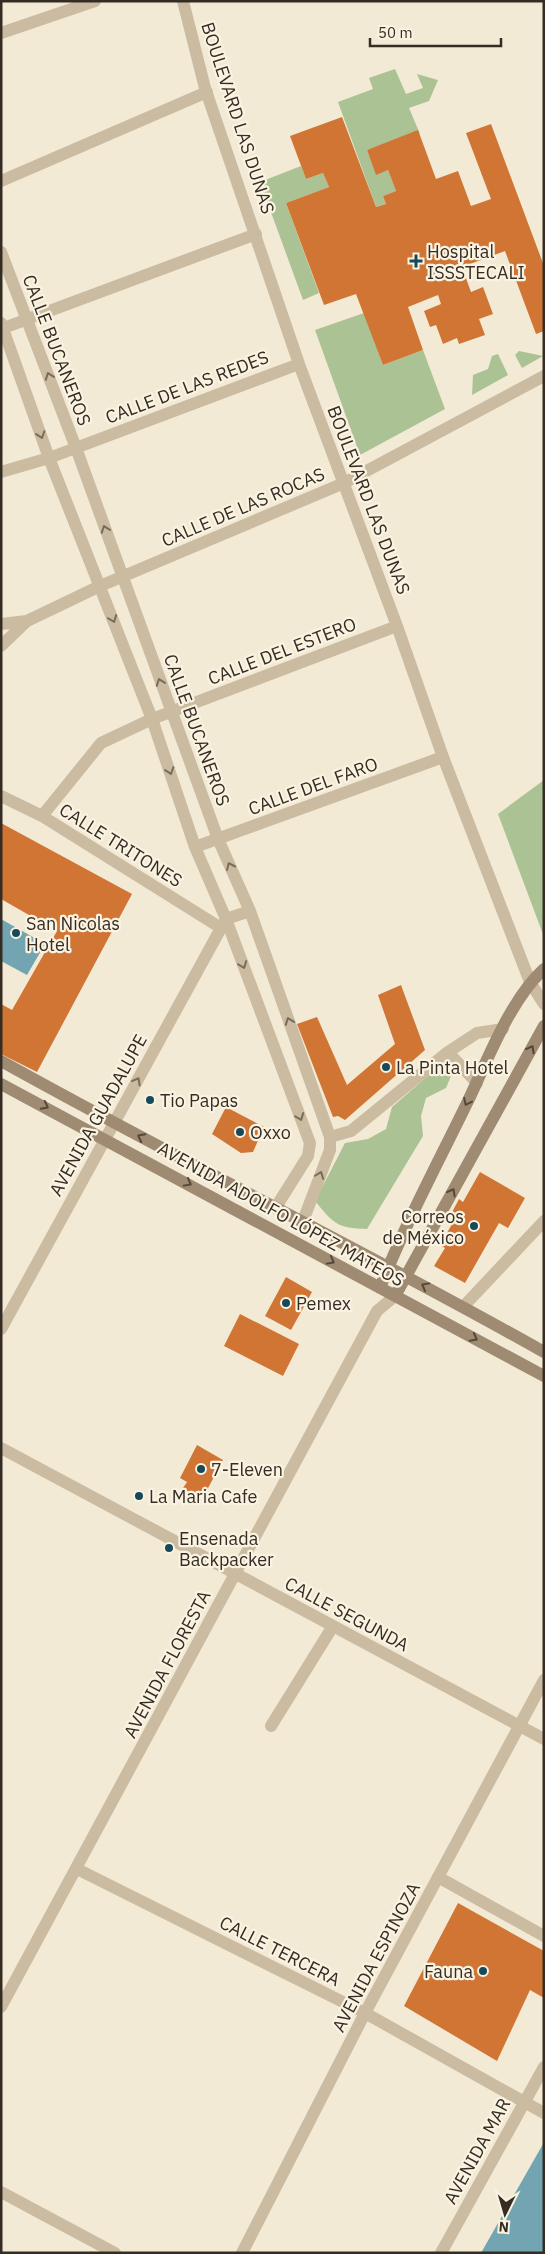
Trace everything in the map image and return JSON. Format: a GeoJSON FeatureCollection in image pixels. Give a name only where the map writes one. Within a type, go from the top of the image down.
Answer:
{"type":"FeatureCollection","features":[{"type":"Feature","properties":{"kind":"main road","name":"AVENIDA FLORESTA"},"geometry":{"type":"LineString","coordinates":[[380,1288],[388,1267],[503,1029],[530,982],[544,969]]}},
{"type":"Feature","properties":{"kind":"main road","name":"AVENIDA FLORESTA"},"geometry":{"type":"LineString","coordinates":[[395,1296],[544,1026]]}},
{"type":"Feature","properties":{"kind":"main road","name":"AVENIDA ADOLFO LÓPEZ MATEOS"},"geometry":{"type":"LineString","coordinates":[[1,1061],[114,1123],[406,1275],[544,1352]]}},
{"type":"Feature","properties":{"kind":"main road","name":"AVENIDA ADOLFO LÓPEZ MATEOS"},"geometry":{"type":"LineString","coordinates":[[1,1084],[106,1138],[544,1376]]}},
{"type":"Feature","properties":{"kind":"street"},"geometry":{"type":"LineString","coordinates":[[1,33],[95,1]]}},
{"type":"Feature","properties":{"kind":"street","name":"BOULEVARD LAS DUNAS"},"geometry":{"type":"LineString","coordinates":[[183,1],[207,92],[299,364],[397,626],[443,757],[530,982],[544,1004]]}},
{"type":"Feature","properties":{"kind":"street"},"geometry":{"type":"LineString","coordinates":[[1,181],[207,92]]}},
{"type":"Feature","properties":{"kind":"street"},"geometry":{"type":"LineString","coordinates":[[256,234],[2,327],[49,458],[152,719],[223,923],[310,1143],[308,1156],[276,1206]]}},
{"type":"Feature","properties":{"kind":"street","name":"CALLE BUCANEROS"},"geometry":{"type":"LineString","coordinates":[[1,252],[76,448],[218,839],[250,911],[330,1137],[330,1150],[303,1220]]}},
{"type":"Feature","properties":{"kind":"street","name":"CALLE DE LAS REDES"},"geometry":{"type":"LineString","coordinates":[[1,472],[49,458],[299,364]]}},
{"type":"Feature","properties":{"kind":"street","name":"CALLE DE LAS ROCAS"},"geometry":{"type":"LineString","coordinates":[[1,624],[27,621],[122,576],[344,483],[544,376]]}},
{"type":"Feature","properties":{"kind":"street"},"geometry":{"type":"LineString","coordinates":[[1,646],[27,621]]}},
{"type":"Feature","properties":{"kind":"street","name":"CALLE DEL ESTERO"},"geometry":{"type":"LineString","coordinates":[[42,816],[101,743],[152,719],[397,626]]}},
{"type":"Feature","properties":{"kind":"street","name":"CALLE DEL FARO"},"geometry":{"type":"LineString","coordinates":[[195,847],[443,757]]}},
{"type":"Feature","properties":{"kind":"street","name":"CALLE TRITONES"},"geometry":{"type":"LineString","coordinates":[[1,796],[42,816],[223,923]]}},
{"type":"Feature","properties":{"kind":"street"},"geometry":{"type":"LineString","coordinates":[[223,923],[250,911]]}},
{"type":"Feature","properties":{"kind":"street","name":"AVENIDA GUADALUPE"},"geometry":{"type":"LineString","coordinates":[[1,1329],[223,923]]}},
{"type":"Feature","properties":{"kind":"street"},"geometry":{"type":"LineString","coordinates":[[330,1137],[351,1131],[448,1052],[477,1033],[503,1029]]}},
{"type":"Feature","properties":{"kind":"street"},"geometry":{"type":"LineString","coordinates":[[448,1052],[477,1083]]}},
{"type":"Feature","properties":{"kind":"street"},"geometry":{"type":"LineString","coordinates":[[463,1307],[544,1220]]}},
{"type":"Feature","properties":{"kind":"street","name":"AVENIDA FLORESTA"},"geometry":{"type":"LineString","coordinates":[[1,2007],[377,1311],[380,1288]]}},
{"type":"Feature","properties":{"kind":"street","name":"AVENIDA FLORESTA"},"geometry":{"type":"LineString","coordinates":[[377,1311],[395,1296]]}},
{"type":"Feature","properties":{"kind":"street","name":"CALLE SEGUNDA"},"geometry":{"type":"LineString","coordinates":[[1,1448],[544,1739]]}},
{"type":"Feature","properties":{"kind":"street"},"geometry":{"type":"LineString","coordinates":[[271,1726],[332,1626]]}},
{"type":"Feature","properties":{"kind":"street","name":"AVENIDA ESPINOZA"},"geometry":{"type":"LineString","coordinates":[[242,2253],[365,2013],[544,1680]]}},
{"type":"Feature","properties":{"kind":"street","name":"CALLE TERCERA"},"geometry":{"type":"LineString","coordinates":[[77,1868],[365,2013],[534,2107]]}},
{"type":"Feature","properties":{"kind":"street"},"geometry":{"type":"LineString","coordinates":[[438,1877],[544,1936]]}},
{"type":"Feature","properties":{"kind":"street","name":"AVENIDA MAR"},"geometry":{"type":"LineString","coordinates":[[441,2253],[534,2107],[544,2067]]}},
{"type":"Feature","properties":{"kind":"street"},"geometry":{"type":"LineString","coordinates":[[1,2192],[115,2253]]}},
{"type":"Feature","properties":{"kind":"green space"},"geometry":{"type":"Polygon","coordinates":[[[395,69],[406,94],[423,88],[417,74],[438,80],[429,101],[409,108],[420,134],[367,150],[376,174],[388,170],[396,191],[383,196],[386,204],[376,207],[338,102],[373,89],[369,78],[395,69]]]}},
{"type":"Feature","properties":{"kind":"green space"},"geometry":{"type":"Polygon","coordinates":[[[301,166],[306,179],[323,173],[329,187],[286,203],[319,293],[303,300],[260,182],[301,166]]]}},
{"type":"Feature","properties":{"kind":"green space"},"geometry":{"type":"Polygon","coordinates":[[[364,313],[383,365],[423,350],[445,409],[360,455],[315,330],[364,313]]]}},
{"type":"Feature","properties":{"kind":"green space"},"geometry":{"type":"Polygon","coordinates":[[[519,351],[543,356],[522,368],[515,355],[519,351]]]}},
{"type":"Feature","properties":{"kind":"green space"},"geometry":{"type":"Polygon","coordinates":[[[498,354],[508,375],[472,395],[473,375],[488,369],[492,356],[498,354]]]}},
{"type":"Feature","properties":{"kind":"green space"},"geometry":{"type":"Polygon","coordinates":[[[544,780],[544,937],[498,814],[544,780]]]}},
{"type":"Feature","properties":{"kind":"green space"},"geometry":{"type":"Polygon","coordinates":[[[444,1062],[453,1071],[446,1088],[426,1098],[421,1116],[423,1136],[367,1229],[342,1226],[332,1220],[315,1201],[345,1143],[368,1139],[386,1129],[392,1107],[444,1062]]]}},
{"type":"Feature","properties":{"kind":"water"},"geometry":{"type":"Polygon","coordinates":[[[1,919],[45,944],[27,975],[1,961],[1,919]]]}},
{"type":"Feature","properties":{"kind":"water"},"geometry":{"type":"Polygon","coordinates":[[[543,2144],[544,2253],[481,2253],[543,2144]]]}},
{"type":"Feature","properties":{"kind":"building"},"geometry":{"type":"Polygon","coordinates":[[[342,117],[376,207],[386,204],[383,196],[396,191],[388,170],[376,175],[367,150],[418,130],[436,179],[458,171],[471,206],[491,199],[466,133],[491,124],[544,266],[544,331],[536,334],[505,251],[462,267],[471,292],[483,287],[493,314],[479,319],[485,335],[459,344],[457,338],[443,344],[436,325],[430,327],[424,311],[441,304],[438,295],[408,307],[423,350],[383,365],[356,294],[324,305],[286,203],[329,187],[323,173],[306,179],[290,136],[342,117]]]}},
{"type":"Feature","properties":{"kind":"building"},"geometry":{"type":"Polygon","coordinates":[[[1,823],[132,894],[37,1072],[1,1054],[1,1004],[12,1010],[57,931],[1,899],[1,823]]]}},
{"type":"Feature","properties":{"kind":"building","name":"La Pinta Hotel"},"geometry":{"type":"Polygon","coordinates":[[[401,985],[425,1050],[345,1120],[338,1116],[333,1117],[297,1024],[317,1017],[347,1085],[395,1044],[378,995],[401,985]]]}},
{"type":"Feature","properties":{"kind":"building"},"geometry":{"type":"Polygon","coordinates":[[[226,1107],[264,1127],[253,1152],[241,1153],[212,1134],[226,1107]]]}},
{"type":"Feature","properties":{"kind":"building","name":"Correos de México"},"geometry":{"type":"Polygon","coordinates":[[[480,1172],[525,1198],[508,1228],[499,1223],[465,1283],[434,1266],[445,1248],[440,1245],[455,1219],[450,1216],[459,1199],[463,1202],[480,1172]]]}},
{"type":"Feature","properties":{"kind":"building"},"geometry":{"type":"Polygon","coordinates":[[[286,1277],[312,1292],[291,1330],[265,1316],[286,1277]]]}},
{"type":"Feature","properties":{"kind":"building"},"geometry":{"type":"Polygon","coordinates":[[[240,1314],[299,1344],[283,1376],[224,1346],[240,1314]]]}},
{"type":"Feature","properties":{"kind":"building","name":"7-Eleven"},"geometry":{"type":"Polygon","coordinates":[[[197,1445],[223,1460],[207,1490],[194,1495],[183,1488],[187,1482],[180,1478],[197,1445]]]}},
{"type":"Feature","properties":{"kind":"building","name":"Fauna"},"geometry":{"type":"Polygon","coordinates":[[[458,1903],[544,1951],[544,1998],[530,1990],[497,2061],[404,2006],[458,1903]]]}},
{"type":"Feature","properties":{"kind":"place","name":"Hospital ISSSTECALI"},"geometry":{"type":"Point","coordinates":[416,261]}},
{"type":"Feature","properties":{"kind":"place","name":"San Nicolas Hotel"},"geometry":{"type":"Point","coordinates":[16,933]}},
{"type":"Feature","properties":{"kind":"place","name":"La Pinta Hotel"},"geometry":{"type":"Point","coordinates":[386,1067]}},
{"type":"Feature","properties":{"kind":"place","name":"Tio Papas"},"geometry":{"type":"Point","coordinates":[150,1100]}},
{"type":"Feature","properties":{"kind":"place","name":"Oxxo"},"geometry":{"type":"Point","coordinates":[240,1132]}},
{"type":"Feature","properties":{"kind":"place","name":"Correos de México"},"geometry":{"type":"Point","coordinates":[474,1226]}},
{"type":"Feature","properties":{"kind":"place","name":"Pemex"},"geometry":{"type":"Point","coordinates":[286,1303]}},
{"type":"Feature","properties":{"kind":"place","name":"7-Eleven"},"geometry":{"type":"Point","coordinates":[201,1469]}},
{"type":"Feature","properties":{"kind":"place","name":"La Maria Cafe"},"geometry":{"type":"Point","coordinates":[139,1496]}},
{"type":"Feature","properties":{"kind":"place","name":"Ensenada Backpacker"},"geometry":{"type":"Point","coordinates":[169,1548]}},
{"type":"Feature","properties":{"kind":"place","name":"Fauna"},"geometry":{"type":"Point","coordinates":[483,1971]}}]}
